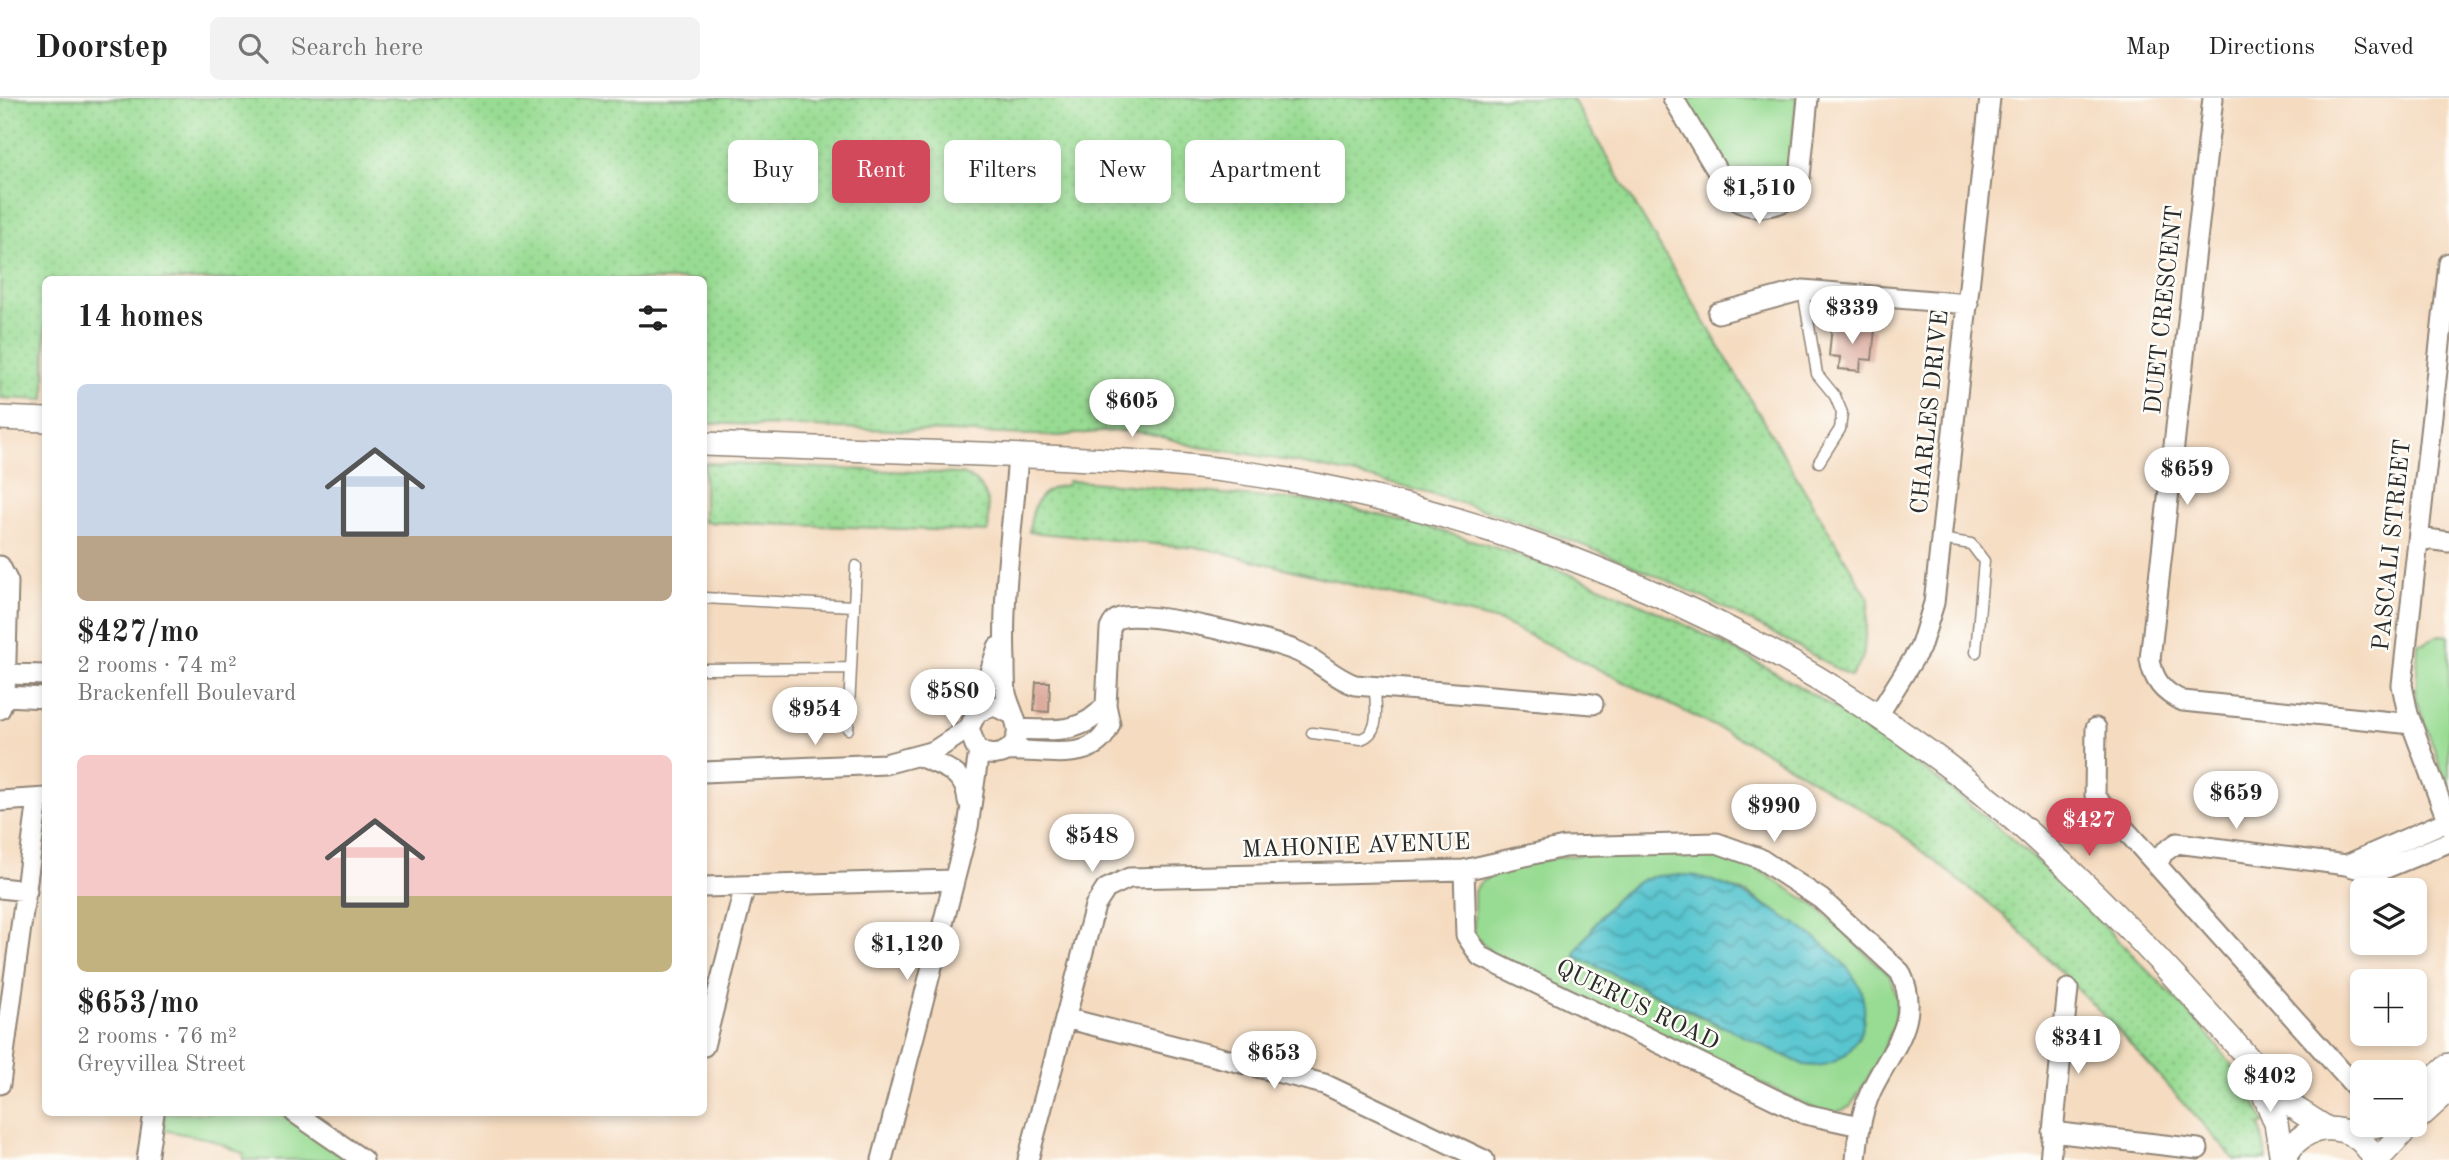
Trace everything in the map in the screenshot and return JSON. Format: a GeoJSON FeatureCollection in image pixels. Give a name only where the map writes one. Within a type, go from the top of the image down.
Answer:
{"type":"FeatureCollection","features":[{"type":"Feature","properties":{"kind":"street"},"geometry":{"type":"LineString","coordinates":[[1673,98],[1734,199],[1743,205],[1758,206],[1776,205],[1794,194],[1800,177],[1808,98]]}},
{"type":"Feature","properties":{"kind":"street","name":"CHARLES DRIVE"},"geometry":{"type":"LineString","coordinates":[[1877,717],[1920,648],[1930,625],[1990,98]]}},
{"type":"Feature","properties":{"kind":"street","name":"DUET CRESCENT"},"geometry":{"type":"LineString","coordinates":[[2213,98],[2151,669],[2167,693],[2183,701],[2412,724]]}},
{"type":"Feature","properties":{"kind":"street","name":"PASCALI STREET"},"geometry":{"type":"LineString","coordinates":[[2448,823],[2412,724],[2402,685],[2449,263]]}},
{"type":"Feature","properties":{"kind":"street"},"geometry":{"type":"LineString","coordinates":[[1718,313],[1803,290],[1968,303]]}},
{"type":"Feature","properties":{"kind":"street"},"geometry":{"type":"LineString","coordinates":[[0,418],[42,420]]}},
{"type":"Feature","properties":{"kind":"street"},"geometry":{"type":"LineString","coordinates":[[707,444],[1154,462],[1241,472],[1384,501],[1455,519],[1601,571],[1751,641],[1877,717],[1961,776],[2043,846],[2129,927],[2293,1107],[2362,1141],[2376,1160],[2398,1137]]}},
{"type":"Feature","properties":{"kind":"street"},"geometry":{"type":"LineString","coordinates":[[989,751],[1017,738],[1006,691],[1004,629],[1018,456]]}},
{"type":"Feature","properties":{"kind":"street"},"geometry":{"type":"LineString","coordinates":[[2419,538],[2449,542]]}},
{"type":"Feature","properties":{"kind":"street"},"geometry":{"type":"LineString","coordinates":[[0,566],[8,582],[6,674],[2,703],[42,698]]}},
{"type":"Feature","properties":{"kind":"street"},"geometry":{"type":"LineString","coordinates":[[707,772],[885,764],[928,754],[1086,751],[1101,740],[1109,729],[1110,718],[1106,705],[1110,629],[1114,621],[1126,617],[1152,616],[1296,650],[1340,680],[1375,688],[1593,704]]}},
{"type":"Feature","properties":{"kind":"street"},"geometry":{"type":"LineString","coordinates":[[882,1160],[989,751],[973,720],[1004,629]]}},
{"type":"Feature","properties":{"kind":"street"},"geometry":{"type":"LineString","coordinates":[[6,674],[42,676]]}},
{"type":"Feature","properties":{"kind":"street"},"geometry":{"type":"LineString","coordinates":[[928,754],[994,706],[1014,721],[1076,728],[1092,719],[1106,705]]}},
{"type":"Feature","properties":{"kind":"street"},"geometry":{"type":"LineString","coordinates":[[2096,728],[2095,796],[2350,1081]]}},
{"type":"Feature","properties":{"kind":"street"},"geometry":{"type":"LineString","coordinates":[[928,754],[955,771],[961,778],[967,792],[970,820]]}},
{"type":"Feature","properties":{"kind":"street"},"geometry":{"type":"LineString","coordinates":[[0,801],[42,799],[0,1084]]}},
{"type":"Feature","properties":{"kind":"street"},"geometry":{"type":"LineString","coordinates":[[2346,865],[2448,823]]}},
{"type":"Feature","properties":{"kind":"street"},"geometry":{"type":"LineString","coordinates":[[2157,865],[2163,853],[2177,844],[2346,865],[2374,873],[2449,842]]}},
{"type":"Feature","properties":{"kind":"street","name":"MAHONIE AVENUE"},"geometry":{"type":"LineString","coordinates":[[1028,1160],[1094,906],[1106,889],[1122,880],[1464,870],[1564,847],[1717,843],[1759,858],[1821,899],[1899,972],[1906,985],[1909,1002],[1905,1027],[1891,1059],[1871,1091],[1860,1126],[1856,1160]]}},
{"type":"Feature","properties":{"kind":"street","name":"QUERUS ROAD"},"geometry":{"type":"LineString","coordinates":[[1464,870],[1466,935],[1480,956],[1805,1114],[1860,1126]]}},
{"type":"Feature","properties":{"kind":"street"},"geometry":{"type":"LineString","coordinates":[[707,887],[954,880]]}},
{"type":"Feature","properties":{"kind":"street"},"geometry":{"type":"LineString","coordinates":[[707,1034],[745,886]]}},
{"type":"Feature","properties":{"kind":"street"},"geometry":{"type":"LineString","coordinates":[[0,888],[27,891]]}},
{"type":"Feature","properties":{"kind":"street"},"geometry":{"type":"LineString","coordinates":[[2049,1160],[2068,989]]}},
{"type":"Feature","properties":{"kind":"street"},"geometry":{"type":"LineString","coordinates":[[1065,1018],[1324,1084],[1484,1160]]}},
{"type":"Feature","properties":{"kind":"street"},"geometry":{"type":"LineString","coordinates":[[2248,1058],[2276,1123],[2283,1160]]}},
{"type":"Feature","properties":{"kind":"street"},"geometry":{"type":"LineString","coordinates":[[2427,1085],[2449,1065]]}},
{"type":"Feature","properties":{"kind":"street"},"geometry":{"type":"LineString","coordinates":[[2427,1110],[2449,1090]]}},
{"type":"Feature","properties":{"kind":"street"},"geometry":{"type":"LineString","coordinates":[[147,1160],[154,1116]]}},
{"type":"Feature","properties":{"kind":"street"},"geometry":{"type":"LineString","coordinates":[[299,1116],[358,1158]]}},
{"type":"Feature","properties":{"kind":"street"},"geometry":{"type":"LineString","coordinates":[[2283,1160],[2298,1139],[2350,1128]]}},
{"type":"Feature","properties":{"kind":"street"},"geometry":{"type":"LineString","coordinates":[[2052,1132],[2198,1149]]}},
{"type":"Feature","properties":{"kind":"lane"},"geometry":{"type":"LineString","coordinates":[[1803,290],[1817,374],[1835,396],[1842,413],[1840,429],[1819,462]]}},
{"type":"Feature","properties":{"kind":"lane"},"geometry":{"type":"LineString","coordinates":[[1941,539],[1972,544],[1984,561],[1976,652]]}},
{"type":"Feature","properties":{"kind":"lane"},"geometry":{"type":"LineString","coordinates":[[848,729],[856,566]]}},
{"type":"Feature","properties":{"kind":"lane"},"geometry":{"type":"LineString","coordinates":[[707,598],[853,606]]}},
{"type":"Feature","properties":{"kind":"lane"},"geometry":{"type":"LineString","coordinates":[[707,669],[851,668]]}},
{"type":"Feature","properties":{"kind":"lane"},"geometry":{"type":"LineString","coordinates":[[1312,733],[1360,739],[1367,737],[1375,724],[1375,688]]}},
{"type":"Feature","properties":{"kind":"green space"},"geometry":{"type":"Polygon","coordinates":[[[0,98],[1572,98],[1869,599],[1863,657],[1851,677],[1698,595],[1620,560],[1540,529],[1459,502],[1377,480],[1292,462],[1199,447],[1131,431],[1060,436],[707,423],[707,276],[42,276],[42,400],[0,398],[0,98]]]}},
{"type":"Feature","properties":{"kind":"green space"},"geometry":{"type":"Polygon","coordinates":[[[1682,98],[1797,98],[1785,187],[1769,197],[1742,195],[1682,98]]]}},
{"type":"Feature","properties":{"kind":"green space"},"geometry":{"type":"Polygon","coordinates":[[[707,463],[962,474],[971,478],[983,490],[989,513],[988,532],[707,522],[707,463]]]}},
{"type":"Feature","properties":{"kind":"green space"},"geometry":{"type":"Polygon","coordinates":[[[1067,481],[1308,501],[1439,531],[1547,566],[1652,609],[1754,661],[1852,720],[1945,785],[2032,858],[2114,936],[2198,1023],[2236,1071],[2265,1123],[2260,1125],[2267,1160],[2235,1160],[2114,1026],[2008,919],[1893,828],[1759,748],[1502,622],[1207,549],[1029,532],[1038,500],[1049,490],[1067,485],[1067,481]]]}},
{"type":"Feature","properties":{"kind":"green space"},"geometry":{"type":"Polygon","coordinates":[[[2439,635],[2449,636],[2449,790],[2416,699],[2418,643],[2424,643],[2439,635]]]}},
{"type":"Feature","properties":{"kind":"green space"},"geometry":{"type":"Polygon","coordinates":[[[1708,850],[1738,857],[1816,906],[1890,976],[1897,999],[1896,1020],[1879,1060],[1850,1107],[1834,1113],[1819,1111],[1491,953],[1474,935],[1474,891],[1490,877],[1515,866],[1582,855],[1708,850]],[[1652,876],[1632,886],[1609,906],[1579,946],[1575,956],[1721,1027],[1810,934],[1747,893],[1697,876],[1652,876]]]}},
{"type":"Feature","properties":{"kind":"green space"},"geometry":{"type":"Polygon","coordinates":[[[164,1116],[285,1116],[348,1160],[243,1160],[244,1154],[209,1139],[162,1130],[164,1116]]]}},
{"type":"Feature","properties":{"kind":"water"},"geometry":{"type":"Polygon","coordinates":[[[1689,875],[1719,883],[1761,903],[1823,944],[1852,974],[1860,990],[1864,1006],[1863,1022],[1850,1050],[1838,1060],[1822,1065],[1804,1065],[1575,956],[1581,943],[1616,899],[1632,886],[1652,876],[1689,875]]]}},
{"type":"Feature","properties":{"kind":"building"},"geometry":{"type":"Polygon","coordinates":[[[1832,325],[1875,329],[1872,360],[1861,359],[1860,371],[1839,369],[1840,357],[1829,356],[1832,325]]]}},
{"type":"Feature","properties":{"kind":"building"},"geometry":{"type":"Polygon","coordinates":[[[1036,682],[1050,682],[1049,712],[1034,711],[1036,682]]]}}]}
